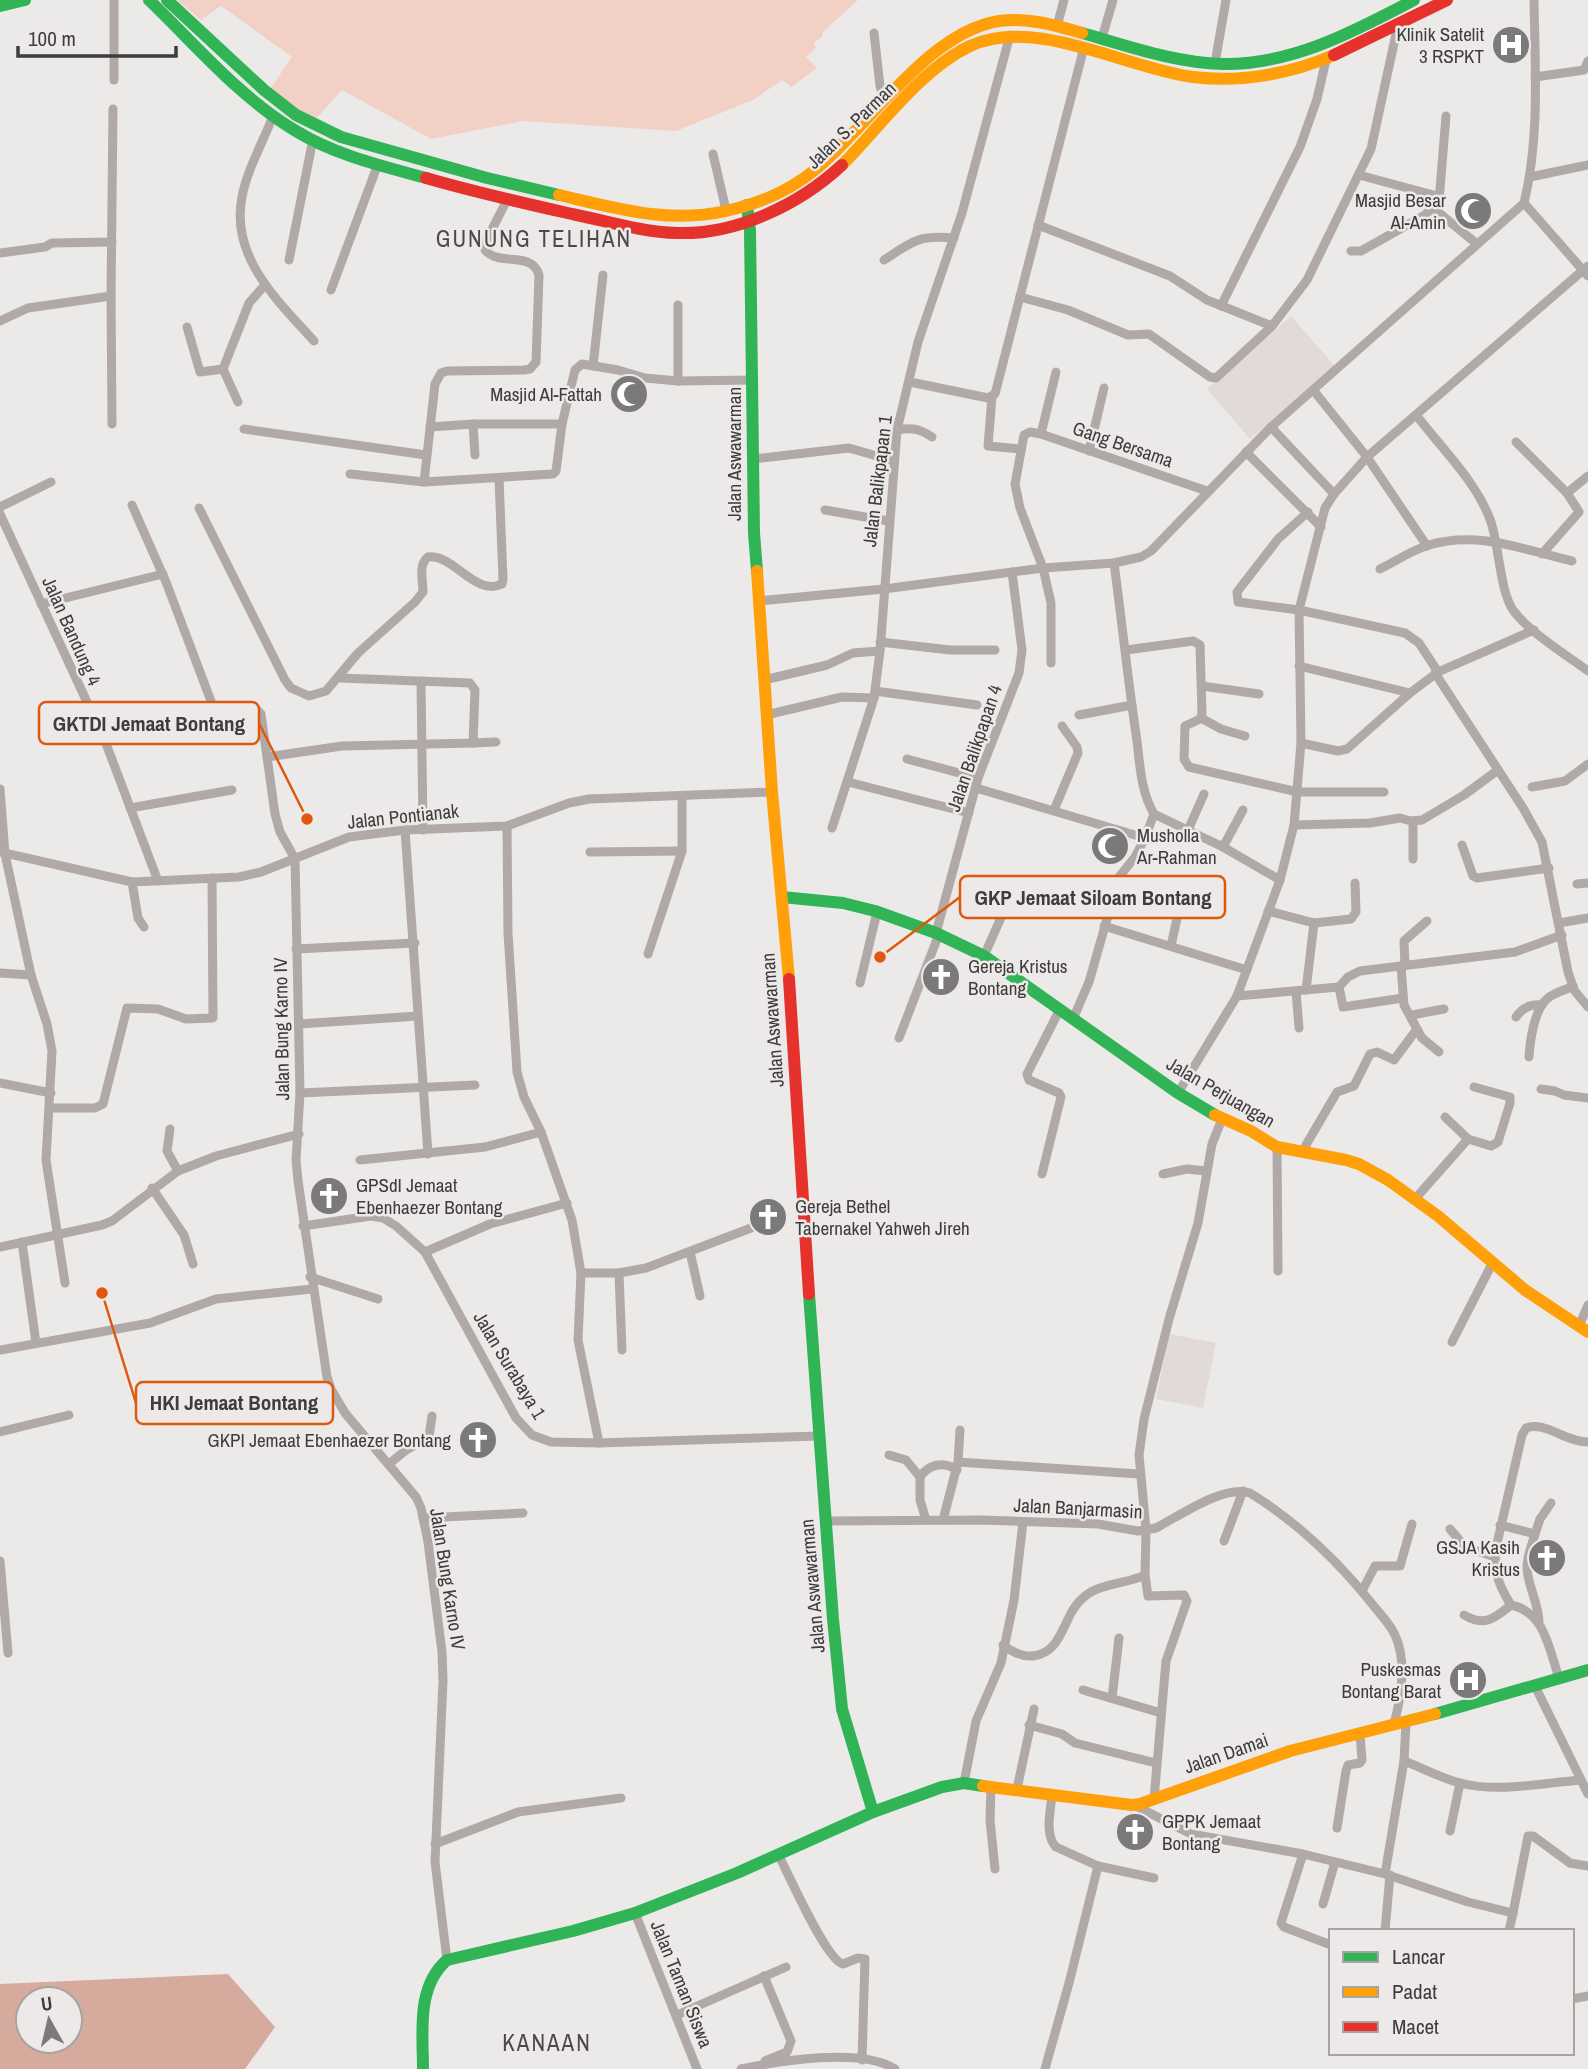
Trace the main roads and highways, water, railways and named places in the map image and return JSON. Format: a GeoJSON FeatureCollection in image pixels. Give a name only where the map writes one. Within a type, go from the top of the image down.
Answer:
{"type":"FeatureCollection","features":[{"type":"Feature","properties":{"kind":"place","name":"Klinik Satelit 3 RSPKT"},"geometry":{"type":"Point","coordinates":[1511,45]}},
{"type":"Feature","properties":{"kind":"place","name":"Masjid Besar Al-Amin"},"geometry":{"type":"Point","coordinates":[1473,211]}},
{"type":"Feature","properties":{"kind":"place","name":"Masjid Al-Fattah"},"geometry":{"type":"Point","coordinates":[629,394]}},
{"type":"Feature","properties":{"kind":"place","name":"GKTDI Jemaat Bontang"},"geometry":{"type":"Point","coordinates":[307,819]}},
{"type":"Feature","properties":{"kind":"place","name":"Musholla Ar-Rahman"},"geometry":{"type":"Point","coordinates":[1110,846]}},
{"type":"Feature","properties":{"kind":"place","name":"GKP Jemaat Siloam Bontang"},"geometry":{"type":"Point","coordinates":[880,957]}},
{"type":"Feature","properties":{"kind":"place","name":"Gereja Kristus Bontang"},"geometry":{"type":"Point","coordinates":[941,977]}},
{"type":"Feature","properties":{"kind":"place","name":"GPSdI Jemaat Ebenhaezer Bontang"},"geometry":{"type":"Point","coordinates":[329,1196]}},
{"type":"Feature","properties":{"kind":"place","name":"Gereja Bethel Tabernakel Yahweh Jireh"},"geometry":{"type":"Point","coordinates":[768,1217]}},
{"type":"Feature","properties":{"kind":"place","name":"HKI Jemaat Bontang"},"geometry":{"type":"Point","coordinates":[102,1293]}},
{"type":"Feature","properties":{"kind":"place","name":"GKPI Jemaat Ebenhaezer Bontang"},"geometry":{"type":"Point","coordinates":[478,1440]}},
{"type":"Feature","properties":{"kind":"place","name":"GSJA Kasih Kristus"},"geometry":{"type":"Point","coordinates":[1547,1558]}},
{"type":"Feature","properties":{"kind":"place","name":"Puskesmas Bontang Barat"},"geometry":{"type":"Point","coordinates":[1468,1680]}},
{"type":"Feature","properties":{"kind":"place","name":"GPPK Jemaat Bontang"},"geometry":{"type":"Point","coordinates":[1135,1832]}},
{"type":"Feature","properties":{"kind":"district","name":"GUNUNG TELIHAN"},"geometry":{"type":"Point","coordinates":[534,238]}},
{"type":"Feature","properties":{"kind":"district","name":"KANAAN"},"geometry":{"type":"Point","coordinates":[547,2042]}}]}
